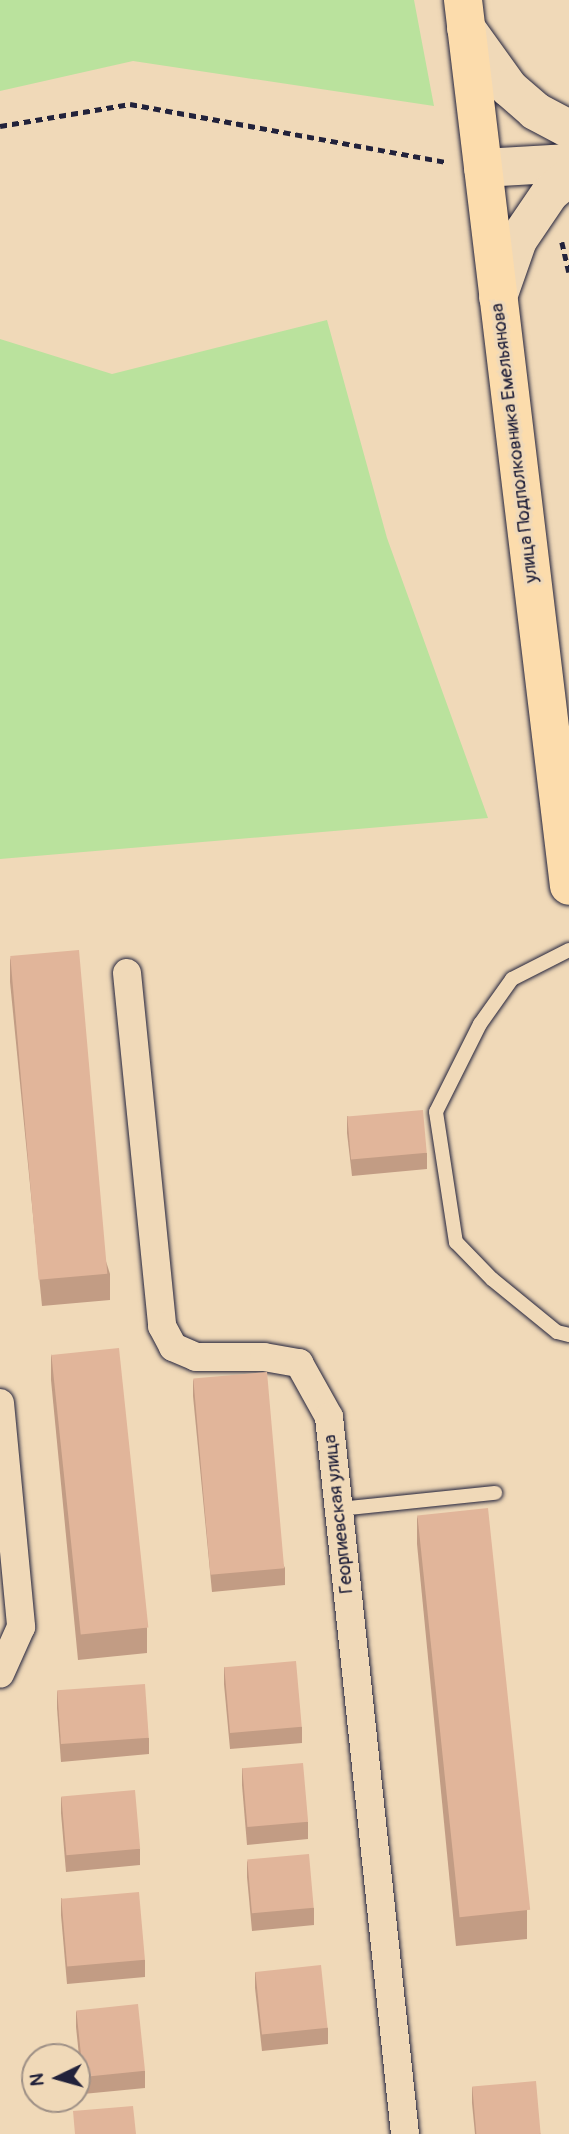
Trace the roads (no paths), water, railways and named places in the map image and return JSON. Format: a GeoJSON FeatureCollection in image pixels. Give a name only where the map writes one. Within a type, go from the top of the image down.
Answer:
{"type":"FeatureCollection","features":[{"type":"Feature","properties":{"kind":"main road"},"geometry":{"type":"LineString","coordinates":[[465,14],[509,88],[535,111],[569,129]]}},
{"type":"Feature","properties":{"kind":"main road","name":"улица Подполковника Емельянова"},"geometry":{"type":"LineString","coordinates":[[465,14],[569,886]]}},
{"type":"Feature","properties":{"kind":"main road"},"geometry":{"type":"LineString","coordinates":[[483,168],[569,163]]}},
{"type":"Feature","properties":{"kind":"main road"},"geometry":{"type":"LineString","coordinates":[[498,297],[518,240],[550,193],[569,177]]}},
{"type":"Feature","properties":{"kind":"street","name":"Георгиевская улица"},"geometry":{"type":"LineString","coordinates":[[127,973],[162,1326],[173,1347],[196,1357],[264,1357],[299,1363],[329,1417],[405,2134]]}},
{"type":"Feature","properties":{"kind":"street"},"geometry":{"type":"LineString","coordinates":[[0,1403],[21,1627],[0,1674]]}},
{"type":"Feature","properties":{"kind":"lane"},"geometry":{"type":"LineString","coordinates":[[569,950],[512,979],[480,1024],[436,1112],[456,1242],[492,1279],[557,1332],[569,1335]]}},
{"type":"Feature","properties":{"kind":"lane"},"geometry":{"type":"LineString","coordinates":[[339,1509],[495,1493]]}}]}
